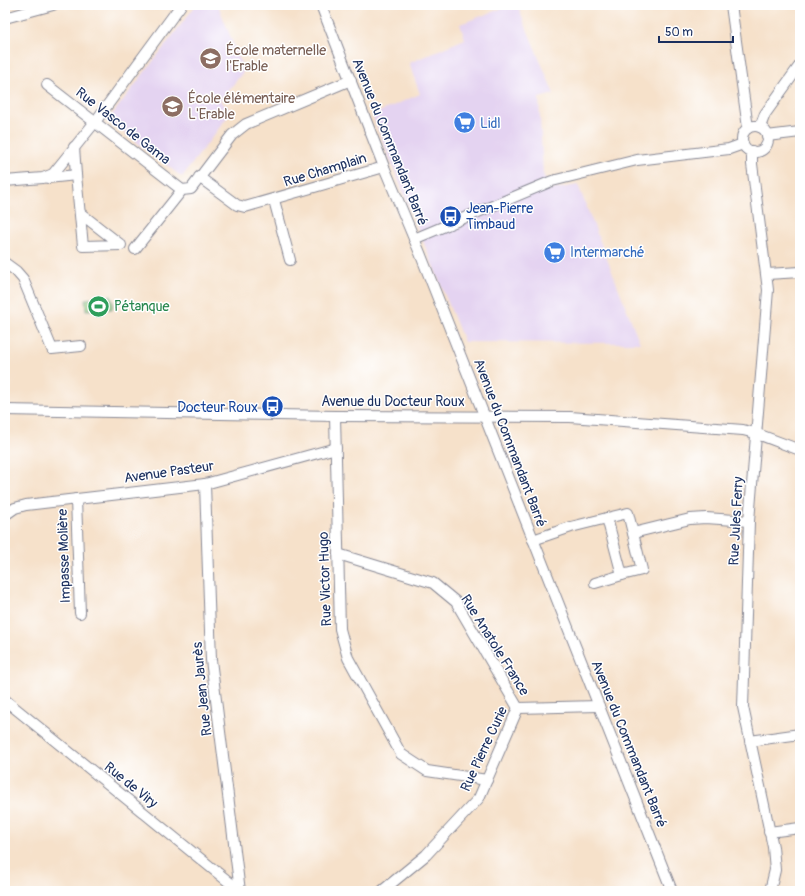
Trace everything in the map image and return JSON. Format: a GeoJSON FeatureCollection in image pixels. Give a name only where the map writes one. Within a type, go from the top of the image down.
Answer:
{"type":"FeatureCollection","features":[{"type":"Feature","properties":{"kind":"street"},"geometry":{"type":"LineString","coordinates":[[5,18],[53,5]]}},
{"type":"Feature","properties":{"kind":"street"},"geometry":{"type":"LineString","coordinates":[[43,178],[53,174],[94,122],[181,5]]}},
{"type":"Feature","properties":{"kind":"street","name":"Avenue du Commandant Barré"},"geometry":{"type":"LineString","coordinates":[[321,5],[672,891]]}},
{"type":"Feature","properties":{"kind":"street"},"geometry":{"type":"LineString","coordinates":[[731,5],[748,128],[742,137],[743,144],[752,151],[764,148],[766,144],[767,136],[760,127]]}},
{"type":"Feature","properties":{"kind":"street"},"geometry":{"type":"LineString","coordinates":[[760,127],[765,114],[800,65]]}},
{"type":"Feature","properties":{"kind":"street"},"geometry":{"type":"LineString","coordinates":[[135,249],[182,190],[190,189],[232,135],[246,124],[351,80]]}},
{"type":"Feature","properties":{"kind":"street","name":"Rue Vasco de Gama"},"geometry":{"type":"LineString","coordinates":[[47,85],[182,190]]}},
{"type":"Feature","properties":{"kind":"street"},"geometry":{"type":"LineString","coordinates":[[748,128],[760,127]]}},
{"type":"Feature","properties":{"kind":"street"},"geometry":{"type":"LineString","coordinates":[[767,136],[800,132]]}},
{"type":"Feature","properties":{"kind":"street"},"geometry":{"type":"LineString","coordinates":[[414,239],[552,181],[637,160],[729,149],[743,144]]}},
{"type":"Feature","properties":{"kind":"street"},"geometry":{"type":"LineString","coordinates":[[74,147],[80,213]]}},
{"type":"Feature","properties":{"kind":"street","name":"Rue Jules Ferry"},"geometry":{"type":"LineString","coordinates":[[752,151],[752,164],[768,290],[755,433],[749,521],[743,708],[775,866],[770,891]]}},
{"type":"Feature","properties":{"kind":"street","name":"Rue Champlain"},"geometry":{"type":"LineString","coordinates":[[199,177],[238,205],[251,206],[384,167]]}},
{"type":"Feature","properties":{"kind":"street"},"geometry":{"type":"LineString","coordinates":[[5,181],[76,175]]}},
{"type":"Feature","properties":{"kind":"street","name":"Rue Champlain"},"geometry":{"type":"LineString","coordinates":[[274,200],[290,260]]}},
{"type":"Feature","properties":{"kind":"street"},"geometry":{"type":"LineString","coordinates":[[5,263],[16,271],[23,279],[52,349],[81,346]]}},
{"type":"Feature","properties":{"kind":"street"},"geometry":{"type":"LineString","coordinates":[[767,274],[800,272]]}},
{"type":"Feature","properties":{"kind":"street","name":"Avenue du Docteur Roux"},"geometry":{"type":"LineString","coordinates":[[5,410],[618,419],[755,433],[800,450]]}},
{"type":"Feature","properties":{"kind":"street","name":"Rue Victor Hugo"},"geometry":{"type":"LineString","coordinates":[[335,416],[340,629],[348,658],[401,754],[427,771],[487,780]]}},
{"type":"Feature","properties":{"kind":"street","name":"Avenue Pasteur"},"geometry":{"type":"LineString","coordinates":[[5,515],[15,508],[26,505],[205,484],[336,448]]}},
{"type":"Feature","properties":{"kind":"street","name":"Rue Jean Jaurès"},"geometry":{"type":"LineString","coordinates":[[205,484],[211,660],[240,891]]}},
{"type":"Feature","properties":{"kind":"street","name":"Impasse Molière"},"geometry":{"type":"LineString","coordinates":[[76,499],[80,613]]}},
{"type":"Feature","properties":{"kind":"street"},"geometry":{"type":"LineString","coordinates":[[533,540],[571,527],[628,513],[642,570],[595,583]]}},
{"type":"Feature","properties":{"kind":"street"},"geometry":{"type":"LineString","coordinates":[[607,518],[622,575]]}},
{"type":"Feature","properties":{"kind":"street"},"geometry":{"type":"LineString","coordinates":[[633,533],[690,519],[706,518],[749,521]]}},
{"type":"Feature","properties":{"kind":"street","name":"Rue Anatole France"},"geometry":{"type":"LineString","coordinates":[[338,554],[432,583],[456,602],[518,708]]}},
{"type":"Feature","properties":{"kind":"street","name":"Rue de Viry"},"geometry":{"type":"LineString","coordinates":[[5,700],[240,891]]}},
{"type":"Feature","properties":{"kind":"street","name":"Rue Pierre Curie"},"geometry":{"type":"LineString","coordinates":[[382,891],[431,849],[479,798],[518,708],[599,706]]}},
{"type":"Feature","properties":{"kind":"street"},"geometry":{"type":"LineString","coordinates":[[750,741],[800,734]]}},
{"type":"Feature","properties":{"kind":"street"},"geometry":{"type":"LineString","coordinates":[[769,832],[800,828]]}},
{"type":"Feature","properties":{"kind":"shaded area","name":"École élémentaire L'Erable"},"geometry":{"type":"Polygon","coordinates":[[[196,5],[218,5],[244,71],[220,101],[232,111],[182,177],[108,120],[196,5]]]}},
{"type":"Feature","properties":{"kind":"shaded area"},"geometry":{"type":"Polygon","coordinates":[[[511,5],[517,5],[554,94],[539,98],[543,174],[550,190],[578,185],[640,343],[464,342],[372,115],[420,94],[409,63],[465,39],[460,24],[511,5]]]}},
{"type":"Feature","properties":{"kind":"green space","name":"Pétanque"},"geometry":{"type":"Polygon","coordinates":[[[111,296],[113,302],[112,309],[86,310],[85,299],[111,296]]]}},
{"type":"Feature","properties":{"kind":"place","name":"École maternelle l'Erable"},"geometry":{"type":"Point","coordinates":[211,58]}},
{"type":"Feature","properties":{"kind":"place","name":"École élémentaire L'Erable"},"geometry":{"type":"Point","coordinates":[172,106]}},
{"type":"Feature","properties":{"kind":"place","name":"Lidl"},"geometry":{"type":"Point","coordinates":[464,123]}},
{"type":"Feature","properties":{"kind":"place","name":"Jean-Pierre Timbaud"},"geometry":{"type":"Point","coordinates":[451,216]}},
{"type":"Feature","properties":{"kind":"place","name":"Intermarché"},"geometry":{"type":"Point","coordinates":[555,252]}},
{"type":"Feature","properties":{"kind":"place","name":"Pétanque"},"geometry":{"type":"Point","coordinates":[99,306]}},
{"type":"Feature","properties":{"kind":"place","name":"Docteur Roux"},"geometry":{"type":"Point","coordinates":[273,407]}}]}
